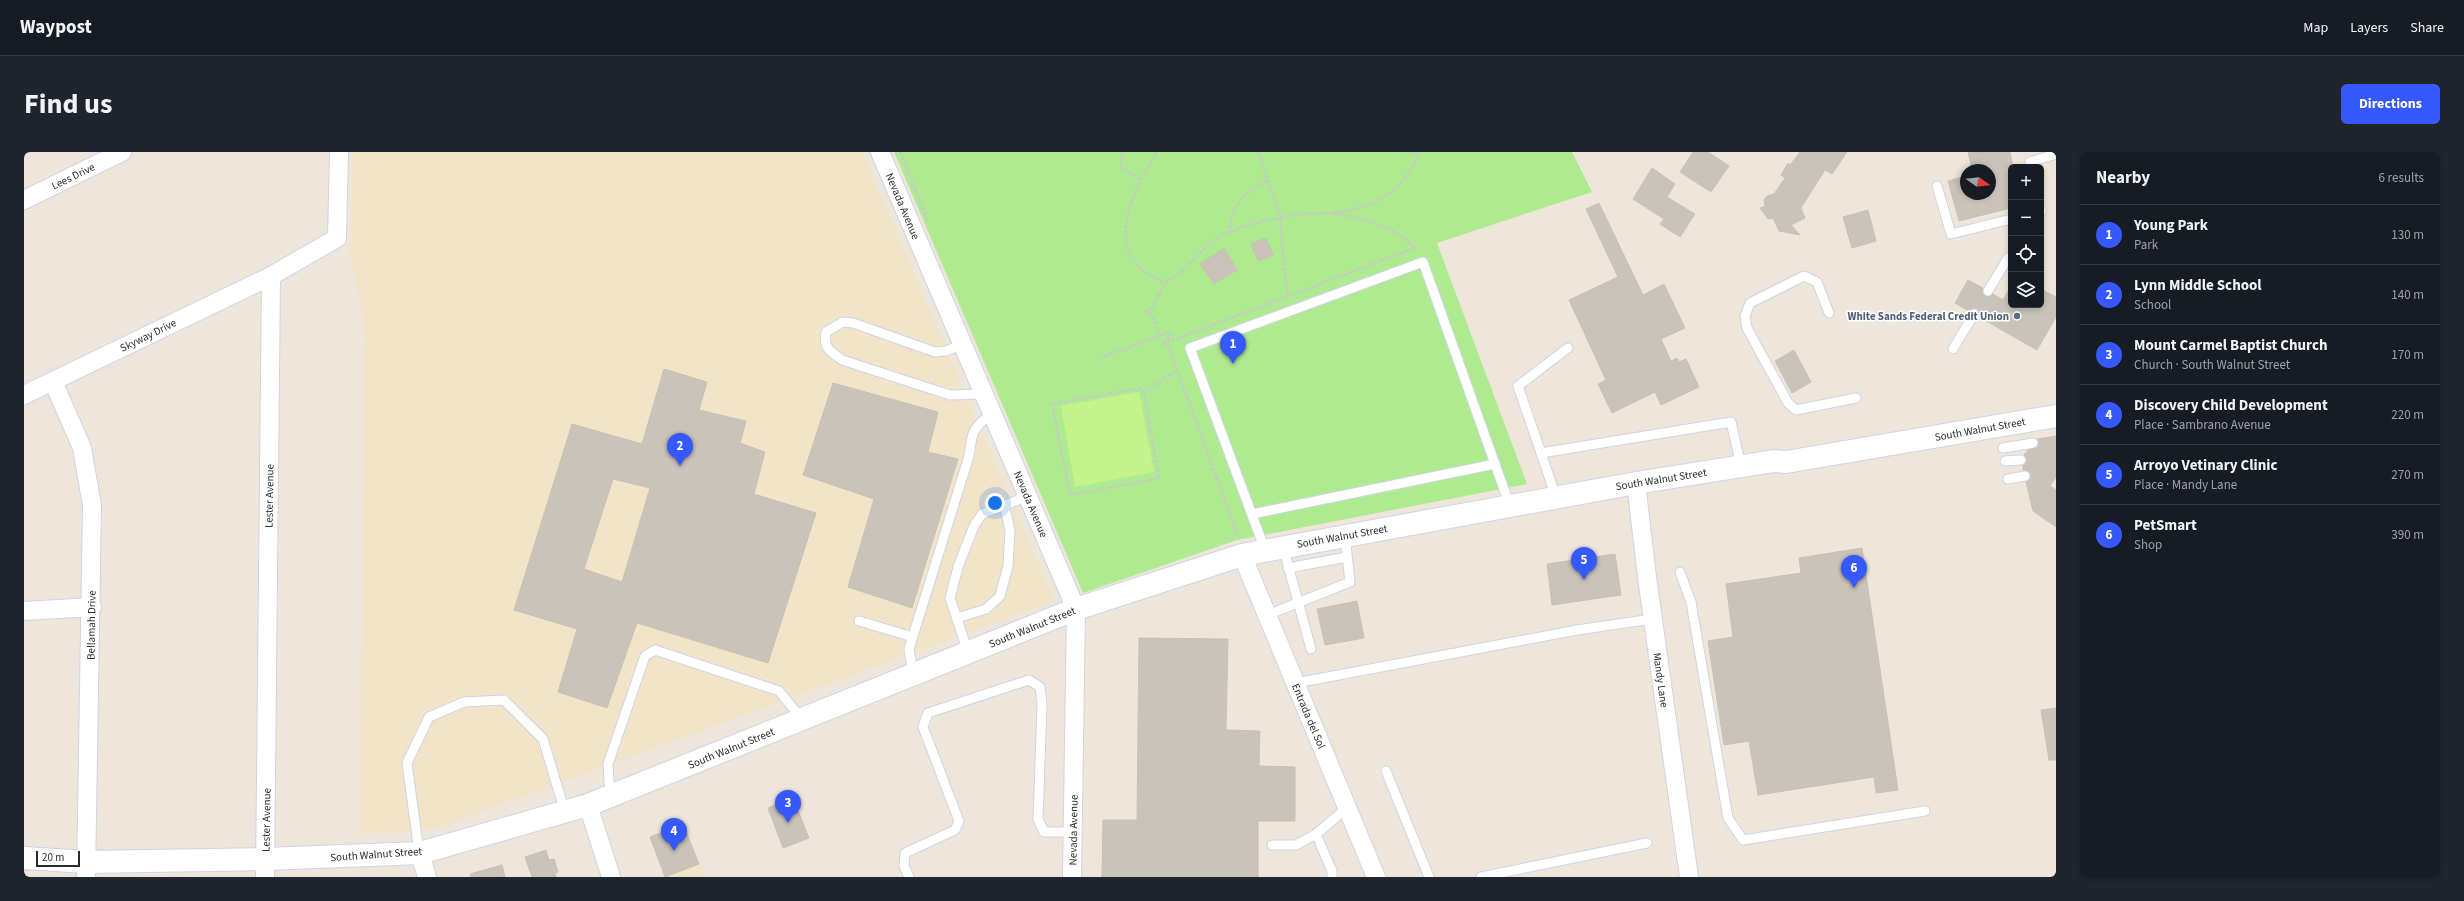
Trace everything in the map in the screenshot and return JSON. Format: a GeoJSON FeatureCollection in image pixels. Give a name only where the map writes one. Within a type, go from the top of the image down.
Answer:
{"type":"FeatureCollection","features":[{"type":"Feature","properties":{"kind":"street","name":"Lees Drive"},"geometry":{"type":"LineString","coordinates":[[24,200],[102,157],[122,152]]}},
{"type":"Feature","properties":{"kind":"street"},"geometry":{"type":"LineString","coordinates":[[271,276],[337,238],[339,152]]}},
{"type":"Feature","properties":{"kind":"street","name":"Nevada Avenue"},"geometry":{"type":"LineString","coordinates":[[880,152],[1076,609],[1072,877]]}},
{"type":"Feature","properties":{"kind":"street","name":"Skyway Drive"},"geometry":{"type":"LineString","coordinates":[[24,394],[271,276]]}},
{"type":"Feature","properties":{"kind":"street","name":"Lester Avenue"},"geometry":{"type":"LineString","coordinates":[[265,868],[271,276]]}},
{"type":"Feature","properties":{"kind":"street","name":"Bellamah Drive"},"geometry":{"type":"LineString","coordinates":[[53,381],[82,448],[92,505],[92,607],[86,870]]}},
{"type":"Feature","properties":{"kind":"street","name":"South Walnut Street"},"geometry":{"type":"LineString","coordinates":[[24,858],[86,870],[265,868],[419,852],[588,806],[1076,609],[1265,555],[1345,536],[1556,497],[1741,466],[1774,461],[1786,462],[2056,416]]}},
{"type":"Feature","properties":{"kind":"street","name":"Mandy Lane"},"geometry":{"type":"LineString","coordinates":[[1636,483],[1652,619],[1689,877]]}},
{"type":"Feature","properties":{"kind":"street","name":"Entrada del Sol"},"geometry":{"type":"LineString","coordinates":[[1265,555],[1267,615],[1376,877]]}},
{"type":"Feature","properties":{"kind":"street"},"geometry":{"type":"LineString","coordinates":[[24,611],[92,607]]}},
{"type":"Feature","properties":{"kind":"street"},"geometry":{"type":"LineString","coordinates":[[588,806],[612,877]]}},
{"type":"Feature","properties":{"kind":"street"},"geometry":{"type":"LineString","coordinates":[[419,852],[428,877]]}},
{"type":"Feature","properties":{"kind":"lane"},"geometry":{"type":"LineString","coordinates":[[2030,164],[2030,162],[2056,154]]}},
{"type":"Feature","properties":{"kind":"lane"},"geometry":{"type":"LineString","coordinates":[[1937,186],[1951,234],[2008,220]]}},
{"type":"Feature","properties":{"kind":"lane"},"geometry":{"type":"LineString","coordinates":[[1988,291],[2008,258]]}},
{"type":"Feature","properties":{"kind":"lane"},"geometry":{"type":"LineString","coordinates":[[1311,649],[1298,603],[1265,555],[1252,514],[1190,348],[1423,262],[1510,506]]}},
{"type":"Feature","properties":{"kind":"lane"},"geometry":{"type":"LineString","coordinates":[[1829,313],[1817,282],[1804,276],[1750,303],[1745,316],[1748,328],[1788,403],[1796,410],[1856,398]]}},
{"type":"Feature","properties":{"kind":"lane"},"geometry":{"type":"LineString","coordinates":[[1953,349],[1974,314]]}},
{"type":"Feature","properties":{"kind":"lane"},"geometry":{"type":"LineString","coordinates":[[962,344],[946,351],[935,352],[853,323],[843,322],[826,332],[824,343],[828,350],[842,360],[950,395],[984,394]]}},
{"type":"Feature","properties":{"kind":"lane"},"geometry":{"type":"LineString","coordinates":[[1556,497],[1518,386],[1568,348]]}},
{"type":"Feature","properties":{"kind":"lane"},"geometry":{"type":"LineString","coordinates":[[913,675],[909,649],[968,456],[972,436],[977,425],[992,413]]}},
{"type":"Feature","properties":{"kind":"lane"},"geometry":{"type":"LineString","coordinates":[[1541,454],[1731,422],[1741,466]]}},
{"type":"Feature","properties":{"kind":"lane"},"geometry":{"type":"LineString","coordinates":[[2003,448],[2033,443]]}},
{"type":"Feature","properties":{"kind":"lane"},"geometry":{"type":"LineString","coordinates":[[2005,461],[2021,460]]}},
{"type":"Feature","properties":{"kind":"lane"},"geometry":{"type":"LineString","coordinates":[[1252,514],[1495,464]]}},
{"type":"Feature","properties":{"kind":"lane"},"geometry":{"type":"LineString","coordinates":[[2008,479],[2025,476]]}},
{"type":"Feature","properties":{"kind":"lane"},"geometry":{"type":"LineString","coordinates":[[968,653],[950,598],[958,567],[974,526],[982,514],[1028,496]]}},
{"type":"Feature","properties":{"kind":"lane"},"geometry":{"type":"LineString","coordinates":[[957,618],[986,609],[1000,596],[1008,566],[1010,530],[1004,505]]}},
{"type":"Feature","properties":{"kind":"lane"},"geometry":{"type":"LineString","coordinates":[[1267,615],[1350,582],[1345,536]]}},
{"type":"Feature","properties":{"kind":"lane"},"geometry":{"type":"LineString","coordinates":[[1265,555],[1347,557]]}},
{"type":"Feature","properties":{"kind":"lane"},"geometry":{"type":"LineString","coordinates":[[1680,572],[1691,602],[1728,818],[1743,840],[1925,811]]}},
{"type":"Feature","properties":{"kind":"lane"},"geometry":{"type":"LineString","coordinates":[[1296,684],[1577,630],[1652,619]]}},
{"type":"Feature","properties":{"kind":"lane"},"geometry":{"type":"LineString","coordinates":[[859,621],[913,637]]}},
{"type":"Feature","properties":{"kind":"lane"},"geometry":{"type":"LineString","coordinates":[[610,797],[608,764],[645,656],[655,650],[779,691],[802,720]]}},
{"type":"Feature","properties":{"kind":"lane"},"geometry":{"type":"LineString","coordinates":[[909,877],[904,866],[905,854],[955,830],[960,821],[923,727],[928,713],[1029,680],[1040,687],[1042,705],[1038,819],[1044,832],[1072,832]]}},
{"type":"Feature","properties":{"kind":"lane"},"geometry":{"type":"LineString","coordinates":[[419,852],[407,763],[429,717],[464,702],[504,700],[544,739],[565,812]]}},
{"type":"Feature","properties":{"kind":"lane"},"geometry":{"type":"LineString","coordinates":[[1386,771],[1429,877]]}},
{"type":"Feature","properties":{"kind":"lane"},"geometry":{"type":"LineString","coordinates":[[1272,845],[1296,845],[1316,834],[1347,808]]}},
{"type":"Feature","properties":{"kind":"lane"},"geometry":{"type":"LineString","coordinates":[[1316,834],[1332,872],[1332,877]]}},
{"type":"Feature","properties":{"kind":"lane"},"geometry":{"type":"LineString","coordinates":[[1481,877],[1646,842]]}},
{"type":"Feature","properties":{"kind":"path"},"geometry":{"type":"LineString","coordinates":[[1123,152],[1120,166],[1141,180]]}},
{"type":"Feature","properties":{"kind":"path"},"geometry":{"type":"LineString","coordinates":[[1157,152],[1141,180],[1127,215],[1124,240],[1129,254],[1140,269],[1150,277],[1166,282]]}},
{"type":"Feature","properties":{"kind":"path"},"geometry":{"type":"LineString","coordinates":[[1258,152],[1281,218],[1287,296]]}},
{"type":"Feature","properties":{"kind":"path"},"geometry":{"type":"LineString","coordinates":[[1406,152],[1417,156]]}},
{"type":"Feature","properties":{"kind":"path"},"geometry":{"type":"LineString","coordinates":[[1149,314],[1166,282],[1195,260],[1215,240],[1230,233],[1281,218],[1330,213],[1367,205],[1393,192],[1404,182],[1419,152]]}},
{"type":"Feature","properties":{"kind":"path"},"geometry":{"type":"LineString","coordinates":[[1230,233],[1230,220],[1234,206],[1250,190],[1268,180]]}},
{"type":"Feature","properties":{"kind":"path"},"geometry":{"type":"LineString","coordinates":[[1163,344],[1414,248],[1409,240],[1391,230],[1365,221],[1330,213]]}},
{"type":"Feature","properties":{"kind":"path"},"geometry":{"type":"LineString","coordinates":[[1145,310],[1149,314],[1159,335]]}},
{"type":"Feature","properties":{"kind":"path"},"geometry":{"type":"LineString","coordinates":[[1100,358],[1170,332],[1170,336],[1163,344]]}},
{"type":"Feature","properties":{"kind":"path"},"geometry":{"type":"LineString","coordinates":[[1163,344],[1168,345],[1177,370],[1265,555]]}},
{"type":"Feature","properties":{"kind":"path"},"geometry":{"type":"LineString","coordinates":[[1144,392],[1177,370]]}},
{"type":"Feature","properties":{"kind":"path"},"geometry":{"type":"LineString","coordinates":[[1142,388],[1144,392],[1159,478],[1070,495],[1052,404],[1142,388]]}},
{"type":"Feature","properties":{"kind":"shaded area"},"geometry":{"type":"Polygon","coordinates":[[[353,152],[862,152],[1054,601],[435,829],[360,834],[365,332],[350,252],[353,152]]]}},
{"type":"Feature","properties":{"kind":"shaded area"},"geometry":{"type":"Polygon","coordinates":[[[701,863],[706,877],[662,877],[701,863]]]}},
{"type":"Feature","properties":{"kind":"green space"},"geometry":{"type":"Polygon","coordinates":[[[894,152],[1572,152],[1592,192],[1437,243],[1527,484],[1237,540],[1083,593],[894,152]]]}},
{"type":"Feature","properties":{"kind":"green space"},"geometry":{"type":"Polygon","coordinates":[[[1139,392],[1154,472],[1075,487],[1061,406],[1139,392]]]}},
{"type":"Feature","properties":{"kind":"building"},"geometry":{"type":"Polygon","coordinates":[[[1693,152],[1708,152],[1729,166],[1711,192],[1680,172],[1693,152]]]}},
{"type":"Feature","properties":{"kind":"building"},"geometry":{"type":"Polygon","coordinates":[[[1800,152],[1847,152],[1832,174],[1825,170],[1801,208],[1805,218],[1791,225],[1800,235],[1779,231],[1773,218],[1768,219],[1760,208],[1765,206],[1764,200],[1767,196],[1774,194],[1785,178],[1781,175],[1788,163],[1790,165],[1800,152]]]}},
{"type":"Feature","properties":{"kind":"building"},"geometry":{"type":"Polygon","coordinates":[[[1968,152],[2010,152],[2012,164],[2008,164],[2008,209],[1959,221],[1948,181],[1960,178],[1960,200],[1996,200],[1996,164],[1971,164],[1968,152]]]}},
{"type":"Feature","properties":{"kind":"building"},"geometry":{"type":"Polygon","coordinates":[[[1652,168],[1675,184],[1667,197],[1695,214],[1680,237],[1660,224],[1664,219],[1633,199],[1652,168]]]}},
{"type":"Feature","properties":{"kind":"building"},"geometry":{"type":"Polygon","coordinates":[[[1599,203],[1643,295],[1664,284],[1685,328],[1661,339],[1671,361],[1677,358],[1679,362],[1686,359],[1699,387],[1661,405],[1655,392],[1612,413],[1598,384],[1606,380],[1569,300],[1618,277],[1586,209],[1599,203]]]}},
{"type":"Feature","properties":{"kind":"building"},"geometry":{"type":"Polygon","coordinates":[[[1868,210],[1876,241],[1852,248],[1843,217],[1868,210]]]}},
{"type":"Feature","properties":{"kind":"building"},"geometry":{"type":"Polygon","coordinates":[[[1266,238],[1273,255],[1258,261],[1251,244],[1266,238]]]}},
{"type":"Feature","properties":{"kind":"building"},"geometry":{"type":"Polygon","coordinates":[[[1224,248],[1237,270],[1214,284],[1200,264],[1224,248]]]}},
{"type":"Feature","properties":{"kind":"building","name":"White Sands Federal Credit Union"},"geometry":{"type":"Polygon","coordinates":[[[1968,280],[1983,288],[1983,294],[1985,296],[1993,294],[2003,300],[2008,291],[2008,308],[2044,308],[2044,291],[2056,297],[2056,317],[2037,350],[1979,317],[1977,309],[1969,311],[1955,303],[1968,280]]]}},
{"type":"Feature","properties":{"kind":"building"},"geometry":{"type":"Polygon","coordinates":[[[1794,350],[1811,382],[1792,393],[1775,361],[1794,350]]]}},
{"type":"Feature","properties":{"kind":"building"},"geometry":{"type":"Polygon","coordinates":[[[664,369],[707,382],[699,410],[746,421],[740,443],[765,452],[754,494],[816,513],[768,663],[637,623],[607,708],[558,692],[577,629],[514,610],[572,424],[642,444],[664,369]],[[613,479],[584,569],[622,582],[650,488],[613,479]]]}},
{"type":"Feature","properties":{"kind":"building"},"geometry":{"type":"Polygon","coordinates":[[[833,383],[938,412],[928,452],[958,459],[912,608],[848,587],[874,499],[803,475],[833,383]]]}},
{"type":"Feature","properties":{"kind":"building"},"geometry":{"type":"Polygon","coordinates":[[[2056,436],[2056,477],[2050,486],[2056,490],[2056,527],[2033,511],[2026,482],[2031,475],[2027,471],[2023,470],[2023,466],[2027,460],[2024,455],[2028,450],[2037,447],[2038,439],[2056,436]]]}},
{"type":"Feature","properties":{"kind":"building"},"geometry":{"type":"Polygon","coordinates":[[[1862,548],[1898,790],[1876,793],[1874,777],[1758,795],[1749,741],[1724,745],[1708,641],[1733,637],[1726,584],[1801,573],[1799,558],[1862,548]]]}},
{"type":"Feature","properties":{"kind":"building"},"geometry":{"type":"Polygon","coordinates":[[[1615,554],[1621,595],[1552,605],[1547,564],[1615,554]]]}},
{"type":"Feature","properties":{"kind":"building"},"geometry":{"type":"Polygon","coordinates":[[[1357,601],[1364,638],[1325,645],[1317,609],[1357,601]]]}},
{"type":"Feature","properties":{"kind":"building"},"geometry":{"type":"Polygon","coordinates":[[[1139,638],[1228,639],[1226,730],[1260,731],[1259,766],[1295,767],[1295,821],[1258,821],[1258,877],[1102,877],[1103,820],[1137,820],[1139,638]]]}},
{"type":"Feature","properties":{"kind":"building"},"geometry":{"type":"Polygon","coordinates":[[[2056,708],[2056,760],[2049,760],[2041,710],[2056,708]]]}},
{"type":"Feature","properties":{"kind":"building"},"geometry":{"type":"Polygon","coordinates":[[[793,798],[809,838],[783,848],[768,808],[793,798]]]}},
{"type":"Feature","properties":{"kind":"building"},"geometry":{"type":"Polygon","coordinates":[[[683,824],[699,864],[665,877],[650,837],[683,824]]]}},
{"type":"Feature","properties":{"kind":"building"},"geometry":{"type":"Polygon","coordinates":[[[546,850],[549,860],[554,859],[558,872],[555,873],[556,877],[532,877],[525,857],[546,850]]]}},
{"type":"Feature","properties":{"kind":"building"},"geometry":{"type":"Polygon","coordinates":[[[502,865],[505,877],[471,877],[470,874],[502,865]]]}},
{"type":"Feature","properties":{"kind":"place","name":"White Sands Federal Credit Union"},"geometry":{"type":"Point","coordinates":[2017,316]}},
{"type":"Feature","properties":{"kind":"place","name":"Young Park"},"geometry":{"type":"Point","coordinates":[1233,364]}},
{"type":"Feature","properties":{"kind":"place","name":"Lynn Middle School"},"geometry":{"type":"Point","coordinates":[680,466]}},
{"type":"Feature","properties":{"kind":"place","name":"Arroyo Vetinary Clinic"},"geometry":{"type":"Point","coordinates":[1584,580]}},
{"type":"Feature","properties":{"kind":"place","name":"PetSmart"},"geometry":{"type":"Point","coordinates":[1854,588]}},
{"type":"Feature","properties":{"kind":"place","name":"Mount Carmel Baptist Church"},"geometry":{"type":"Point","coordinates":[788,823]}},
{"type":"Feature","properties":{"kind":"place","name":"Discovery Child Development"},"geometry":{"type":"Point","coordinates":[674,851]}}]}
